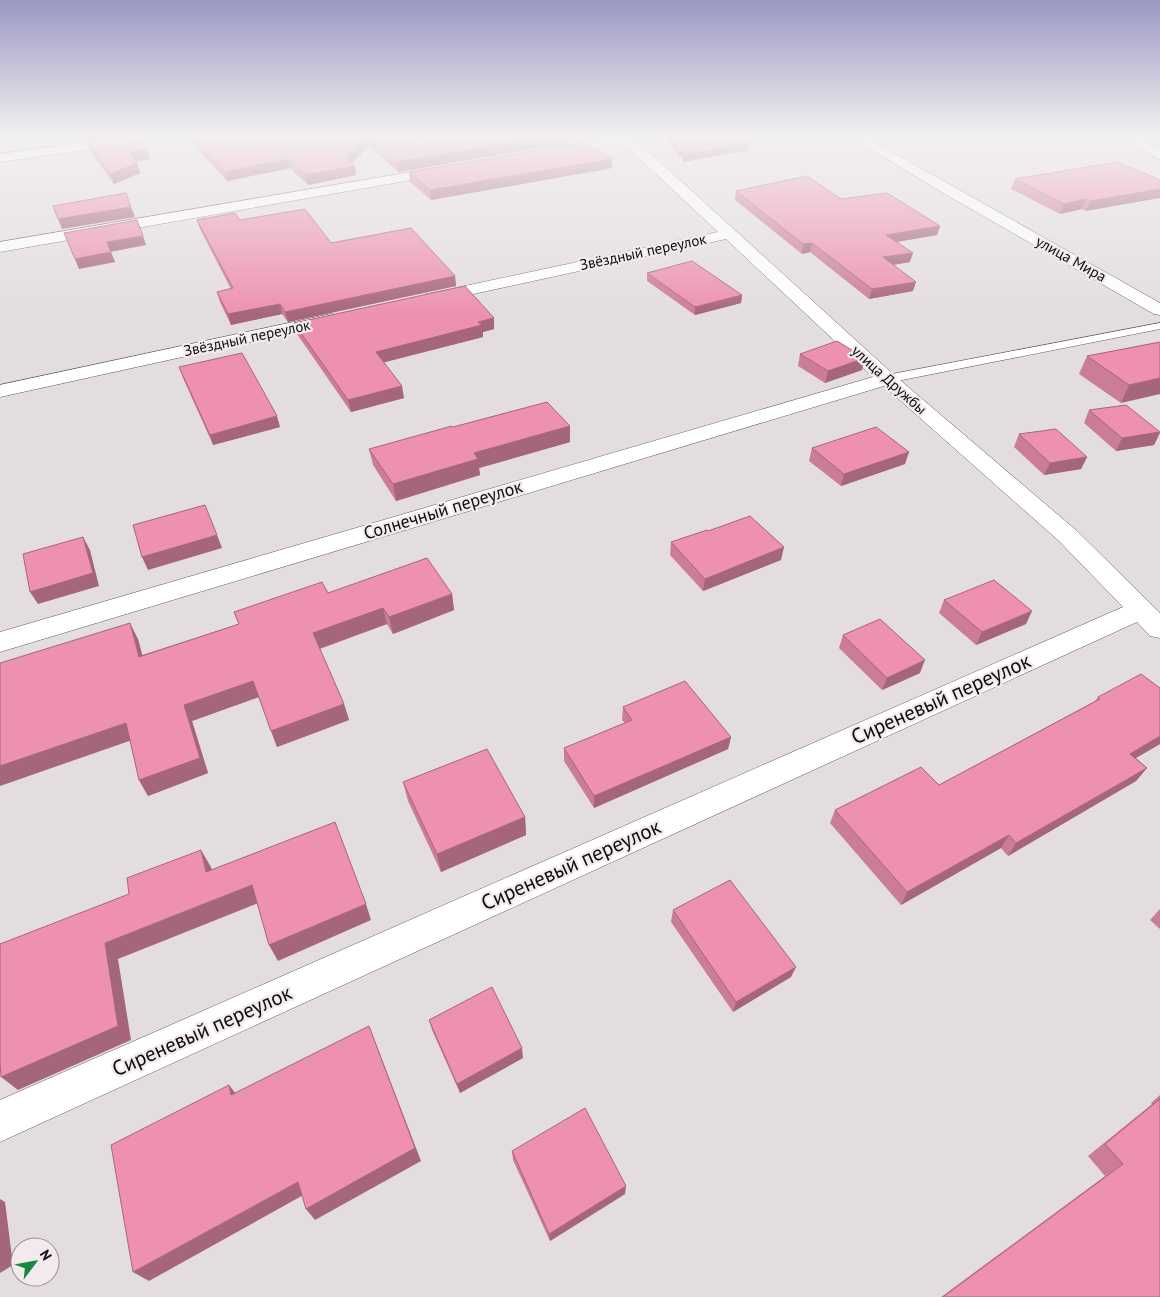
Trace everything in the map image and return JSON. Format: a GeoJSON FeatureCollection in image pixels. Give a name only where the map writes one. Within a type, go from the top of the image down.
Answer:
{"type":"FeatureCollection","features":[{"type":"Feature","properties":{"kind":"street"},"geometry":{"type":"LineString","coordinates":[[0,247],[302,195]]}},
{"type":"Feature","properties":{"kind":"street","name":"улица Дружбы"},"geometry":{"type":"LineString","coordinates":[[686,195],[887,379],[1068,536],[1151,619]]}},
{"type":"Feature","properties":{"kind":"street","name":"улица Мира"},"geometry":{"type":"LineString","coordinates":[[956,195],[1160,310]]}},
{"type":"Feature","properties":{"kind":"street","name":"Звёздный переулок"},"geometry":{"type":"LineString","coordinates":[[418,301],[728,234]]}},
{"type":"Feature","properties":{"kind":"street","name":"Звёздный переулок"},"geometry":{"type":"LineString","coordinates":[[0,391],[350,316]]}},
{"type":"Feature","properties":{"kind":"street","name":"Солнечный переулок"},"geometry":{"type":"LineString","coordinates":[[0,642],[887,379]]}},
{"type":"Feature","properties":{"kind":"street","name":"Сиреневый переулок"},"geometry":{"type":"LineString","coordinates":[[0,1121],[1151,619]]}},
{"type":"Feature","properties":{"kind":"lane"},"geometry":{"type":"LineString","coordinates":[[887,379],[1160,326]]}},
{"type":"Feature","properties":{"kind":"building"},"geometry":{"type":"Polygon","coordinates":[[[127,195],[131,207],[58,219],[53,206],[127,195]]]}},
{"type":"Feature","properties":{"kind":"building"},"geometry":{"type":"Polygon","coordinates":[[[740,195],[834,195],[841,199],[889,195],[940,226],[886,235],[913,253],[883,257],[916,282],[872,289],[812,243],[803,244],[740,195]]]}},
{"type":"Feature","properties":{"kind":"building"},"geometry":{"type":"Polygon","coordinates":[[[1045,195],[1128,195],[1090,201],[1086,199],[1064,204],[1045,195]]]}},
{"type":"Feature","properties":{"kind":"building"},"geometry":{"type":"Polygon","coordinates":[[[305,209],[331,243],[411,228],[455,276],[285,312],[280,304],[228,314],[217,292],[233,288],[197,220],[235,213],[240,220],[305,209]]]}},
{"type":"Feature","properties":{"kind":"building"},"geometry":{"type":"Polygon","coordinates":[[[137,220],[143,236],[107,242],[111,252],[75,259],[64,233],[137,220]]]}},
{"type":"Feature","properties":{"kind":"building"},"geometry":{"type":"Polygon","coordinates":[[[692,261],[742,295],[695,307],[647,273],[692,261]]]}},
{"type":"Feature","properties":{"kind":"building"},"geometry":{"type":"Polygon","coordinates":[[[465,286],[494,318],[478,322],[482,325],[376,352],[402,386],[348,400],[294,323],[465,286]]]}},
{"type":"Feature","properties":{"kind":"building"},"geometry":{"type":"Polygon","coordinates":[[[837,341],[865,358],[828,371],[800,354],[837,341]]]}},
{"type":"Feature","properties":{"kind":"building"},"geometry":{"type":"Polygon","coordinates":[[[1160,342],[1160,378],[1129,385],[1087,356],[1160,342]]]}},
{"type":"Feature","properties":{"kind":"building"},"geometry":{"type":"Polygon","coordinates":[[[242,353],[277,416],[210,435],[179,367],[242,353]]]}},
{"type":"Feature","properties":{"kind":"building"},"geometry":{"type":"Polygon","coordinates":[[[547,402],[570,426],[474,453],[478,459],[393,484],[369,449],[452,426],[547,402]]]}},
{"type":"Feature","properties":{"kind":"building"},"geometry":{"type":"Polygon","coordinates":[[[1126,405],[1160,432],[1122,438],[1089,410],[1126,405]]]}},
{"type":"Feature","properties":{"kind":"building"},"geometry":{"type":"Polygon","coordinates":[[[876,427],[909,452],[844,474],[812,448],[876,427]]]}},
{"type":"Feature","properties":{"kind":"building"},"geometry":{"type":"Polygon","coordinates":[[[1056,429],[1087,457],[1050,463],[1019,434],[1056,429]]]}},
{"type":"Feature","properties":{"kind":"building"},"geometry":{"type":"Polygon","coordinates":[[[205,505],[217,535],[142,557],[133,525],[205,505]]]}},
{"type":"Feature","properties":{"kind":"building"},"geometry":{"type":"Polygon","coordinates":[[[750,516],[784,547],[705,579],[671,542],[708,531],[750,516]]]}},
{"type":"Feature","properties":{"kind":"building"},"geometry":{"type":"Polygon","coordinates":[[[83,537],[93,573],[30,592],[23,554],[83,537]]]}},
{"type":"Feature","properties":{"kind":"building"},"geometry":{"type":"Polygon","coordinates":[[[427,558],[452,594],[389,617],[383,608],[313,633],[344,704],[271,731],[253,681],[184,705],[200,758],[139,780],[126,723],[0,766],[0,663],[130,623],[139,657],[239,624],[234,612],[322,582],[328,593],[427,558]]]}},
{"type":"Feature","properties":{"kind":"building"},"geometry":{"type":"Polygon","coordinates":[[[994,580],[1032,611],[982,632],[944,600],[994,580]]]}},
{"type":"Feature","properties":{"kind":"building"},"geometry":{"type":"Polygon","coordinates":[[[880,619],[925,660],[887,678],[843,635],[880,619]]]}},
{"type":"Feature","properties":{"kind":"building"},"geometry":{"type":"Polygon","coordinates":[[[1141,674],[1160,688],[1160,736],[1130,754],[1147,768],[1016,843],[1009,835],[907,892],[835,810],[921,767],[939,785],[1100,699],[1098,697],[1141,674]]]}},
{"type":"Feature","properties":{"kind":"building"},"geometry":{"type":"Polygon","coordinates":[[[685,681],[731,737],[594,796],[564,748],[632,720],[623,707],[685,681]]]}},
{"type":"Feature","properties":{"kind":"building"},"geometry":{"type":"Polygon","coordinates":[[[487,749],[525,817],[437,854],[403,782],[487,749]]]}},
{"type":"Feature","properties":{"kind":"building"},"geometry":{"type":"Polygon","coordinates":[[[335,822],[366,904],[269,945],[252,885],[105,943],[118,1026],[1,1077],[0,944],[129,894],[127,878],[201,850],[206,872],[335,822]]]}},
{"type":"Feature","properties":{"kind":"building"},"geometry":{"type":"Polygon","coordinates":[[[730,880],[796,967],[736,1002],[673,910],[730,880]]]}},
{"type":"Feature","properties":{"kind":"building"},"geometry":{"type":"Polygon","coordinates":[[[492,987],[522,1048],[457,1084],[429,1020],[492,987]]]}},
{"type":"Feature","properties":{"kind":"building"},"geometry":{"type":"Polygon","coordinates":[[[369,1026],[415,1148],[306,1209],[298,1182],[133,1272],[111,1145],[229,1085],[231,1095],[369,1026]]]}},
{"type":"Feature","properties":{"kind":"building"},"geometry":{"type":"Polygon","coordinates":[[[1160,1099],[1160,1297],[943,1297],[1123,1164],[1105,1144],[1160,1099]]]}},
{"type":"Feature","properties":{"kind":"building"},"geometry":{"type":"Polygon","coordinates":[[[585,1108],[626,1186],[549,1234],[512,1151],[585,1108]]]}}]}
